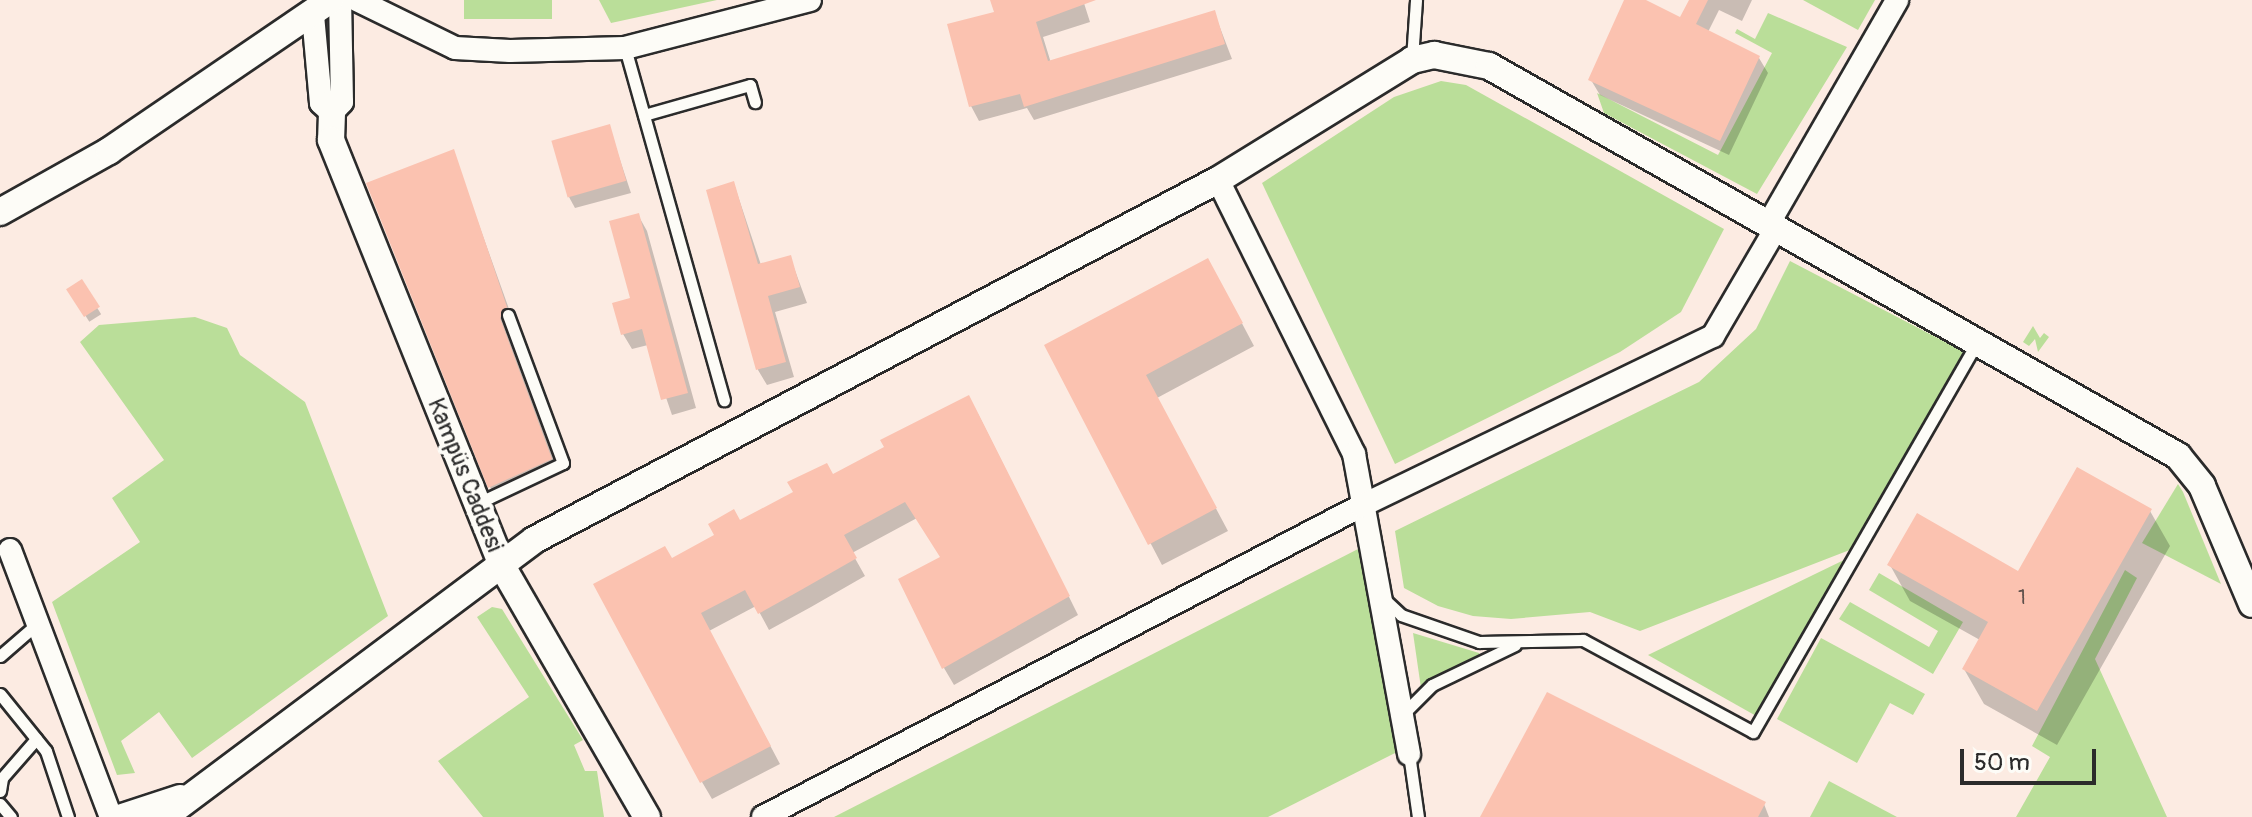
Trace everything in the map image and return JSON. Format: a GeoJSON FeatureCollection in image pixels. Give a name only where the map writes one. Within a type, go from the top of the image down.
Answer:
{"type":"FeatureCollection","features":[{"type":"Feature","properties":{"kind":"street"},"geometry":{"type":"LineString","coordinates":[[322,8],[321,103],[332,113],[342,102],[340,0]]}},
{"type":"Feature","properties":{"kind":"street"},"geometry":{"type":"LineString","coordinates":[[357,0],[455,48],[625,48],[810,0]]}},
{"type":"Feature","properties":{"kind":"street"},"geometry":{"type":"LineString","coordinates":[[763,817],[1361,506],[1713,336],[1897,0]]}},
{"type":"Feature","properties":{"kind":"street"},"geometry":{"type":"LineString","coordinates":[[0,212],[109,151],[322,8]]}},
{"type":"Feature","properties":{"kind":"street"},"geometry":{"type":"LineString","coordinates":[[164,817],[187,796],[502,566],[576,516],[1218,180],[1412,60],[1456,56],[1489,66],[2188,464],[2252,604]]}},
{"type":"Feature","properties":{"kind":"street","name":"Kampüs Caddesi"},"geometry":{"type":"LineString","coordinates":[[332,113],[331,140],[502,566],[642,814]]}},
{"type":"Feature","properties":{"kind":"street"},"geometry":{"type":"LineString","coordinates":[[1218,180],[1354,454],[1361,506],[1409,754]]}},
{"type":"Feature","properties":{"kind":"street"},"geometry":{"type":"LineString","coordinates":[[5,549],[111,817]]}},
{"type":"Feature","properties":{"kind":"street"},"geometry":{"type":"LineString","coordinates":[[122,817],[187,796]]}},
{"type":"Feature","properties":{"kind":"lane"},"geometry":{"type":"LineString","coordinates":[[1412,60],[1416,0]]}},
{"type":"Feature","properties":{"kind":"lane"},"geometry":{"type":"LineString","coordinates":[[625,48],[724,400]]}},
{"type":"Feature","properties":{"kind":"lane"},"geometry":{"type":"LineString","coordinates":[[644,115],[750,85],[755,102]]}},
{"type":"Feature","properties":{"kind":"lane"},"geometry":{"type":"LineString","coordinates":[[476,504],[563,463],[508,315]]}},
{"type":"Feature","properties":{"kind":"lane"},"geometry":{"type":"LineString","coordinates":[[1378,593],[1401,615],[1436,631],[1479,642],[1583,640],[1753,732],[1977,343]]}},
{"type":"Feature","properties":{"kind":"lane"},"geometry":{"type":"LineString","coordinates":[[2,650],[37,624]]}},
{"type":"Feature","properties":{"kind":"lane"},"geometry":{"type":"LineString","coordinates":[[1403,714],[1432,685],[1519,643]]}},
{"type":"Feature","properties":{"kind":"lane"},"geometry":{"type":"LineString","coordinates":[[0,694],[46,751],[68,817]]}},
{"type":"Feature","properties":{"kind":"lane"},"geometry":{"type":"LineString","coordinates":[[0,791],[2,778],[36,739]]}},
{"type":"Feature","properties":{"kind":"lane"},"geometry":{"type":"LineString","coordinates":[[1409,754],[1418,817]]}},
{"type":"Feature","properties":{"kind":"lane"},"geometry":{"type":"LineString","coordinates":[[0,804],[11,817]]}},
{"type":"Feature","properties":{"kind":"green space"},"geometry":{"type":"Polygon","coordinates":[[[464,0],[552,0],[552,19],[464,19],[464,0]]]}},
{"type":"Feature","properties":{"kind":"green space"},"geometry":{"type":"Polygon","coordinates":[[[599,0],[717,0],[611,23],[599,0]]]}},
{"type":"Feature","properties":{"kind":"green space"},"geometry":{"type":"Polygon","coordinates":[[[1803,0],[1875,0],[1858,30],[1803,0]]]}},
{"type":"Feature","properties":{"kind":"green space"},"geometry":{"type":"Polygon","coordinates":[[[1768,13],[1847,47],[1757,194],[1604,113],[1597,93],[1718,155],[1772,53],[1735,33],[1737,29],[1755,39],[1768,13]]]}},
{"type":"Feature","properties":{"kind":"green space"},"geometry":{"type":"Polygon","coordinates":[[[1441,81],[1466,85],[1724,229],[1681,312],[1620,352],[1395,464],[1262,183],[1394,97],[1441,81]]]}},
{"type":"Feature","properties":{"kind":"green space"},"geometry":{"type":"Polygon","coordinates":[[[1790,261],[1970,355],[1860,546],[1640,631],[1590,612],[1511,619],[1473,616],[1438,606],[1404,588],[1395,531],[1699,382],[1756,329],[1790,261]]]}},
{"type":"Feature","properties":{"kind":"green space"},"geometry":{"type":"Polygon","coordinates":[[[195,317],[227,328],[240,355],[305,402],[388,616],[192,758],[159,712],[121,741],[135,773],[117,775],[52,602],[140,542],[112,498],[164,460],[80,342],[99,325],[195,317]]]}},
{"type":"Feature","properties":{"kind":"green space"},"geometry":{"type":"Polygon","coordinates":[[[2033,326],[2040,338],[2044,333],[2049,337],[2038,352],[2035,339],[2029,346],[2023,342],[2033,326]]]}},
{"type":"Feature","properties":{"kind":"green space"},"geometry":{"type":"Polygon","coordinates":[[[2178,484],[2183,492],[2221,584],[2142,543],[2178,484]]]}},
{"type":"Feature","properties":{"kind":"green space"},"geometry":{"type":"Polygon","coordinates":[[[1360,548],[1401,750],[1268,817],[834,817],[1360,548]]]}},
{"type":"Feature","properties":{"kind":"green space"},"geometry":{"type":"Polygon","coordinates":[[[1846,559],[1758,717],[1648,655],[1846,559]]]}},
{"type":"Feature","properties":{"kind":"green space"},"geometry":{"type":"Polygon","coordinates":[[[2125,570],[2137,578],[2095,659],[2167,817],[2016,817],[2050,757],[2032,746],[2125,570]]]}},
{"type":"Feature","properties":{"kind":"green space"},"geometry":{"type":"Polygon","coordinates":[[[1879,573],[1963,622],[1933,674],[1839,619],[1850,602],[1929,647],[1938,631],[1869,590],[1879,573]]]}},
{"type":"Feature","properties":{"kind":"green space"},"geometry":{"type":"Polygon","coordinates":[[[492,607],[502,609],[583,740],[574,745],[585,771],[597,771],[604,817],[483,817],[438,761],[529,697],[477,617],[492,607]]]}},
{"type":"Feature","properties":{"kind":"green space"},"geometry":{"type":"Polygon","coordinates":[[[1413,633],[1479,653],[1480,656],[1421,688],[1413,633]]]}},
{"type":"Feature","properties":{"kind":"green space"},"geometry":{"type":"Polygon","coordinates":[[[1821,638],[1925,694],[1913,715],[1890,703],[1857,763],[1777,719],[1821,638]]]}},
{"type":"Feature","properties":{"kind":"green space"},"geometry":{"type":"Polygon","coordinates":[[[1829,781],[1897,817],[1810,817],[1829,781]]]}},
{"type":"Feature","properties":{"kind":"building"},"geometry":{"type":"Polygon","coordinates":[[[990,0],[1096,0],[1036,22],[1048,61],[1215,10],[1225,44],[1024,107],[1020,94],[969,107],[947,24],[994,12],[990,0]]]}},
{"type":"Feature","properties":{"kind":"building"},"geometry":{"type":"Polygon","coordinates":[[[1624,0],[1646,0],[1680,17],[1689,0],[1708,0],[1696,24],[1760,56],[1720,141],[1588,80],[1624,0]]]}},
{"type":"Feature","properties":{"kind":"building"},"geometry":{"type":"Polygon","coordinates":[[[610,124],[626,181],[568,198],[551,141],[610,124]]]}},
{"type":"Feature","properties":{"kind":"building"},"geometry":{"type":"Polygon","coordinates":[[[454,149],[507,307],[500,318],[552,459],[488,488],[366,183],[454,149]]]}},
{"type":"Feature","properties":{"kind":"building"},"geometry":{"type":"Polygon","coordinates":[[[734,181],[758,264],[791,255],[800,287],[768,296],[786,362],[756,370],[706,190],[734,181]]]}},
{"type":"Feature","properties":{"kind":"building"},"geometry":{"type":"Polygon","coordinates":[[[639,213],[688,393],[661,400],[642,329],[621,335],[612,303],[630,298],[609,221],[639,213]]]}},
{"type":"Feature","properties":{"kind":"building"},"geometry":{"type":"Polygon","coordinates":[[[1208,258],[1243,323],[1146,375],[1217,508],[1148,545],[1044,345],[1208,258]]]}},
{"type":"Feature","properties":{"kind":"building"},"geometry":{"type":"Polygon","coordinates":[[[82,279],[100,307],[84,317],[66,289],[82,279]]]}},
{"type":"Feature","properties":{"kind":"building"},"geometry":{"type":"Polygon","coordinates":[[[969,395],[1070,596],[942,669],[898,579],[940,557],[905,502],[844,535],[857,558],[758,614],[745,590],[701,613],[771,746],[700,783],[593,584],[665,546],[672,558],[714,535],[708,524],[734,509],[740,520],[793,492],[787,482],[827,463],[833,474],[884,447],[880,440],[969,395]]]}},
{"type":"Feature","properties":{"kind":"building"},"geometry":{"type":"Polygon","coordinates":[[[2077,467],[2152,509],[2037,711],[1962,669],[1988,622],[1887,565],[1917,513],[2018,571],[2077,467]]]}},
{"type":"Feature","properties":{"kind":"building"},"geometry":{"type":"Polygon","coordinates":[[[1547,692],[1766,802],[1758,817],[1480,817],[1547,692]]]}}]}
